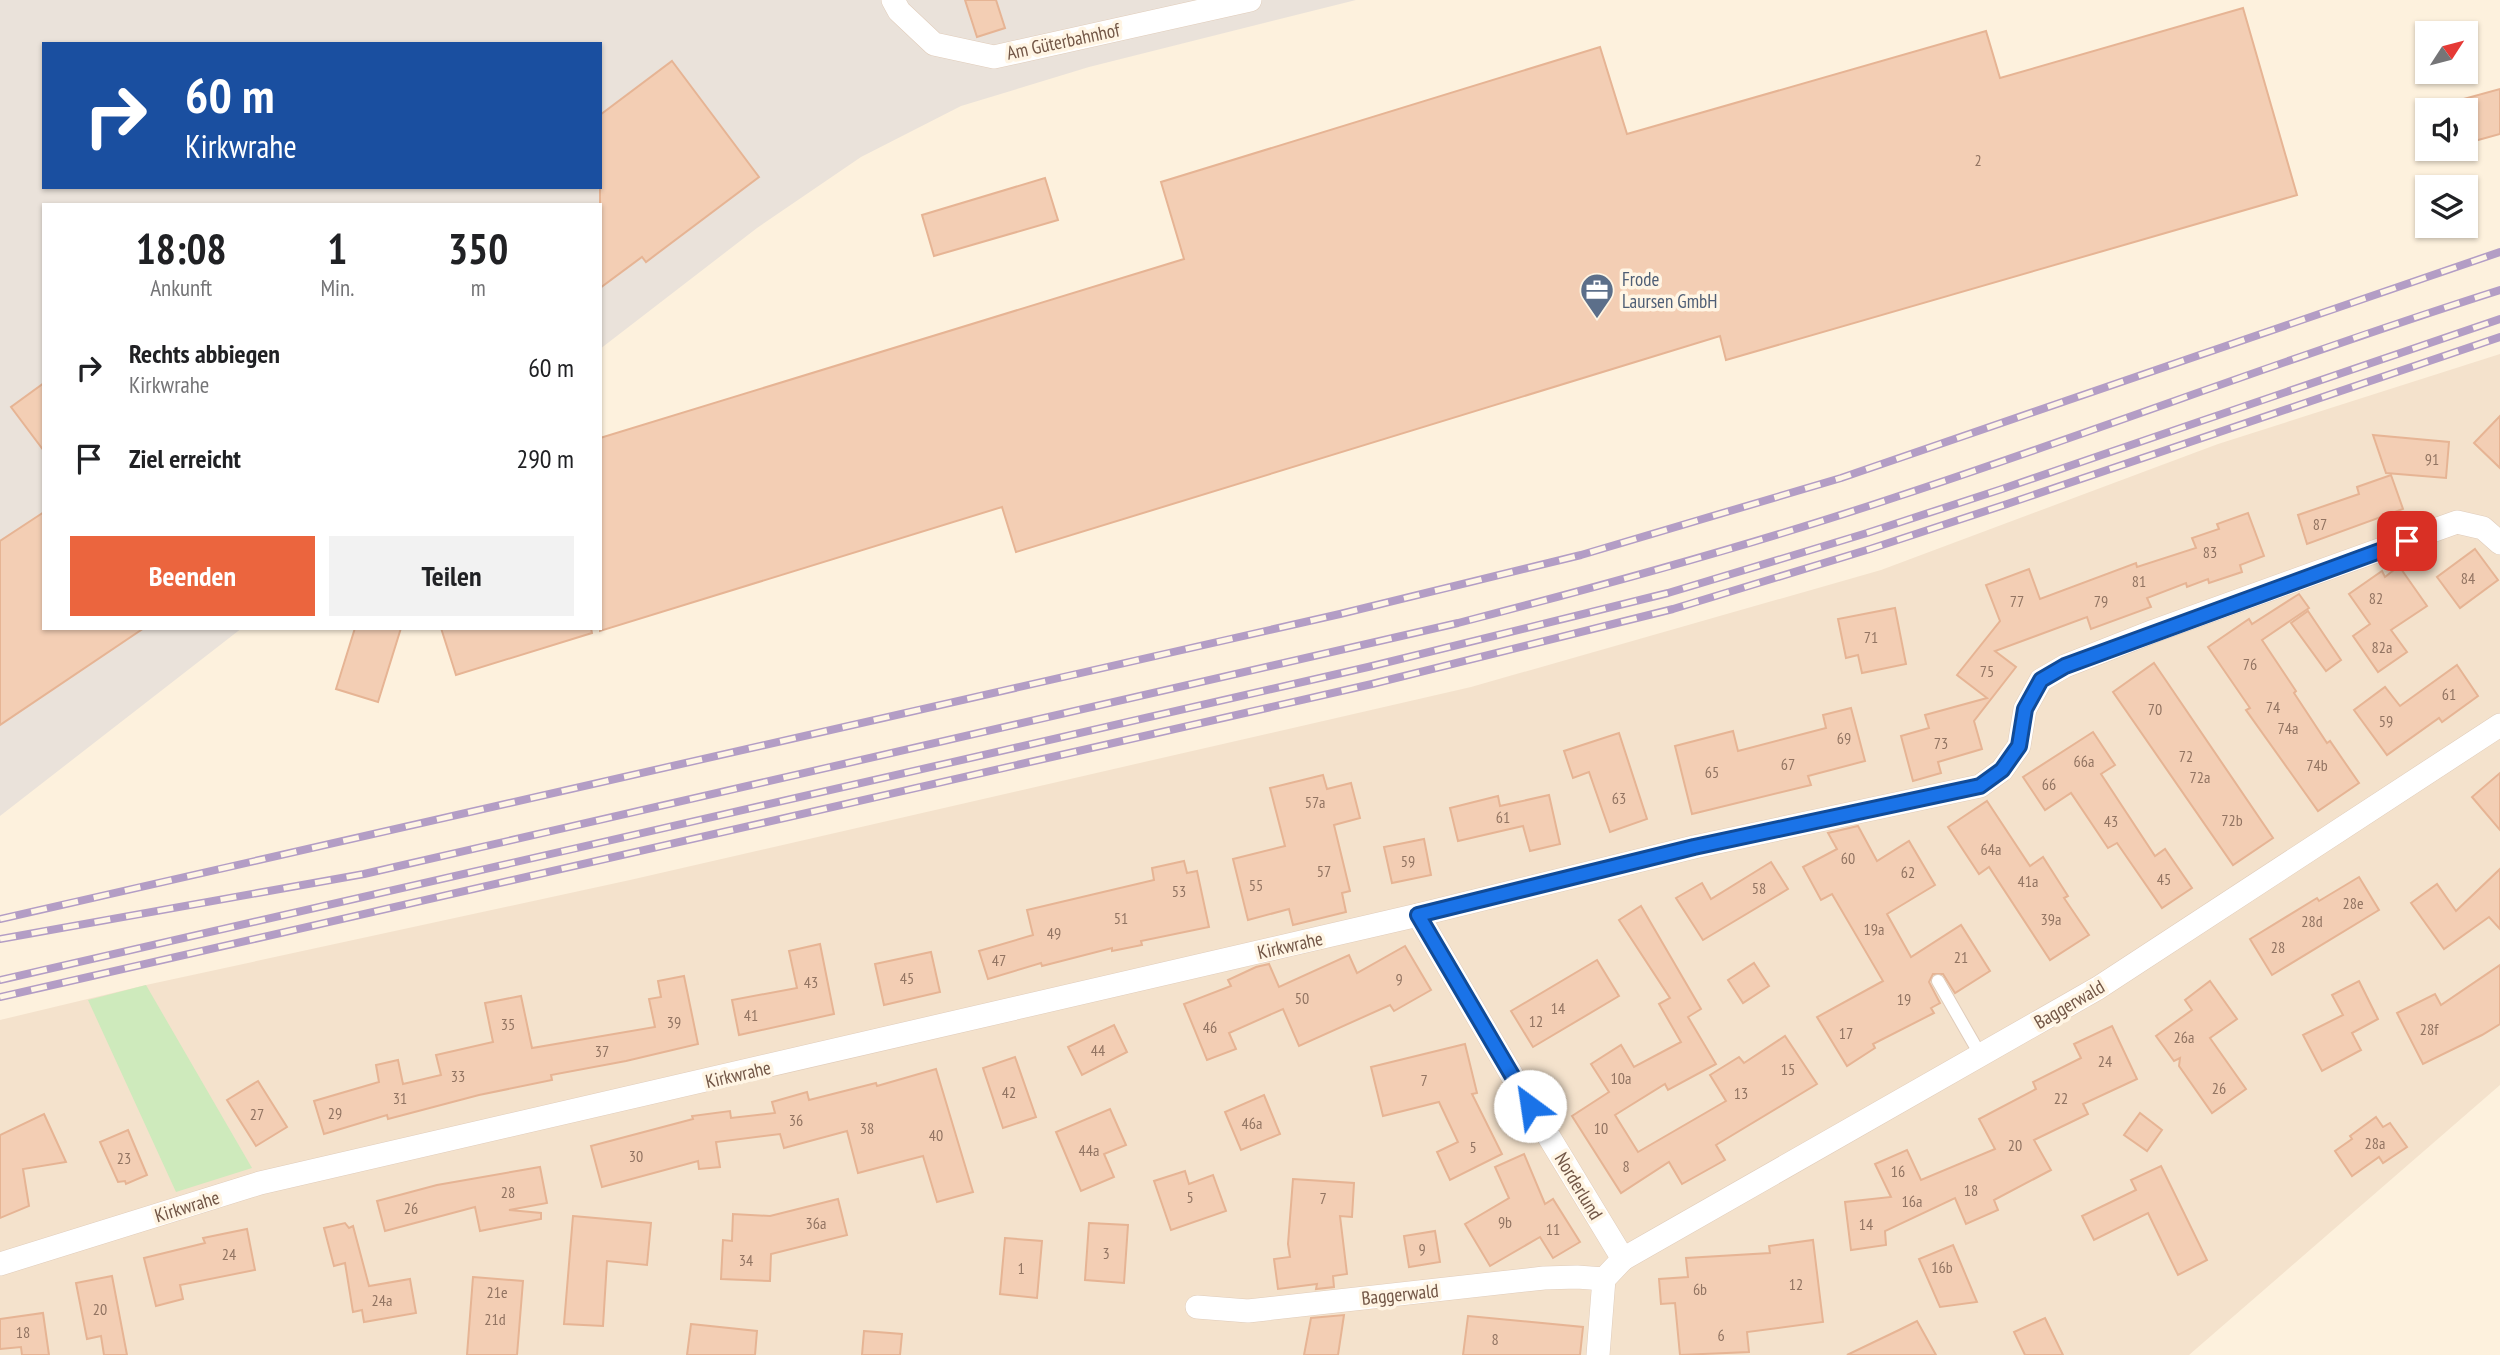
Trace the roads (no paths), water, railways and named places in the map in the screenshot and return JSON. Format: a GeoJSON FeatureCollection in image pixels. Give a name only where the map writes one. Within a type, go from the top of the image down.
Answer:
{"type":"FeatureCollection","features":[{"type":"Feature","properties":{"kind":"street","name":"Am Güterbahnhof"},"geometry":{"type":"LineString","coordinates":[[893,0],[900,11],[934,44],[994,57],[1251,0]]}},
{"type":"Feature","properties":{"kind":"street","name":"Kirkwrahe"},"geometry":{"type":"LineString","coordinates":[[0,1264],[260,1183],[1418,915],[1694,847],[1980,786],[2002,770],[2019,746],[2025,709],[2041,680],[2065,666],[2154,631],[2457,522],[2483,528],[2500,543]]}},
{"type":"Feature","properties":{"kind":"street","name":"Baggerwald"},"geometry":{"type":"LineString","coordinates":[[1623,1259],[2098,988],[2500,725]]}},
{"type":"Feature","properties":{"kind":"street","name":"Norderlund"},"geometry":{"type":"LineString","coordinates":[[1418,915],[1623,1259]]}},
{"type":"Feature","properties":{"kind":"street"},"geometry":{"type":"LineString","coordinates":[[1598,1355],[1604,1279],[1623,1259]]}},
{"type":"Feature","properties":{"kind":"street","name":"Baggerwald"},"geometry":{"type":"LineString","coordinates":[[1197,1307],[1248,1311],[1545,1278],[1577,1276],[1604,1279]]}},
{"type":"Feature","properties":{"kind":"lane"},"geometry":{"type":"LineString","coordinates":[[1938,981],[1981,1056]]}},
{"type":"Feature","properties":{"kind":"railway"},"geometry":{"type":"LineString","coordinates":[[0,919],[1340,614],[1581,555],[1841,478],[2500,252]]}},
{"type":"Feature","properties":{"kind":"railway"},"geometry":{"type":"LineString","coordinates":[[0,939],[364,874],[1458,623],[1678,564],[1842,515],[2500,290]]}},
{"type":"Feature","properties":{"kind":"railway"},"geometry":{"type":"LineString","coordinates":[[0,980],[1368,667],[1668,593],[2002,489],[2500,319]]}},
{"type":"Feature","properties":{"kind":"railway"},"geometry":{"type":"LineString","coordinates":[[0,997],[1372,684],[1673,609],[2007,504],[2500,337]]}},
{"type":"Feature","properties":{"kind":"place","name":"Frode Laursen GmbH"},"geometry":{"type":"Point","coordinates":[1597,320]}}]}
